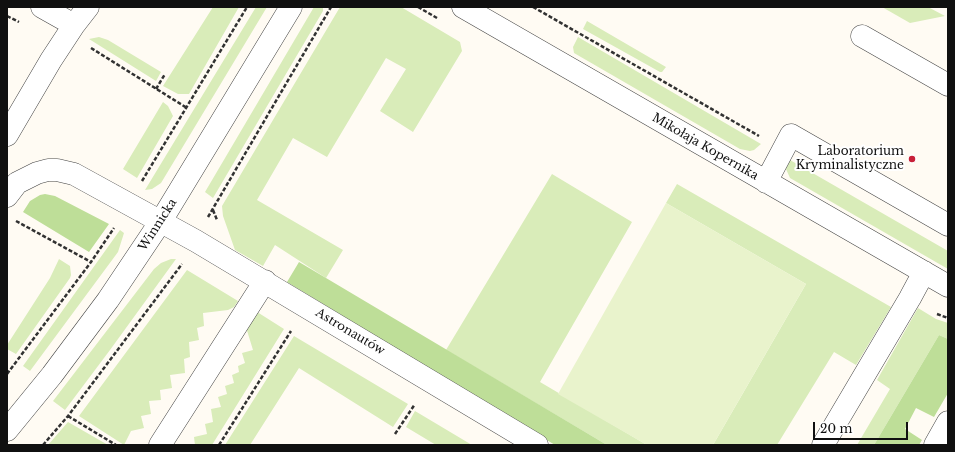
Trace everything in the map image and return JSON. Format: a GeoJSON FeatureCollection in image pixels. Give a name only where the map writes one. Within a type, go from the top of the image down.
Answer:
{"type":"FeatureCollection","features":[{"type":"Feature","properties":{"kind":"street"},"geometry":{"type":"LineString","coordinates":[[42,7],[71,29]]}},
{"type":"Feature","properties":{"kind":"street"},"geometry":{"type":"LineString","coordinates":[[7,135],[51,60],[71,29],[88,7]]}},
{"type":"Feature","properties":{"kind":"street","name":"Winnicka"},"geometry":{"type":"LineString","coordinates":[[7,430],[52,375],[99,312],[161,221],[291,7]]}},
{"type":"Feature","properties":{"kind":"street","name":"Mikołaja Kopernika"},"geometry":{"type":"LineString","coordinates":[[463,7],[948,286]]}},
{"type":"Feature","properties":{"kind":"street"},"geometry":{"type":"LineString","coordinates":[[862,36],[948,85]]}},
{"type":"Feature","properties":{"kind":"street"},"geometry":{"type":"LineString","coordinates":[[766,182],[792,134],[948,225]]}},
{"type":"Feature","properties":{"kind":"street","name":"Astronautów"},"geometry":{"type":"LineString","coordinates":[[7,196],[17,183],[37,173],[48,170],[63,171],[74,174],[161,221],[265,281],[537,445]]}},
{"type":"Feature","properties":{"kind":"street"},"geometry":{"type":"LineString","coordinates":[[822,445],[924,272]]}},
{"type":"Feature","properties":{"kind":"street"},"geometry":{"type":"LineString","coordinates":[[160,445],[265,281]]}},
{"type":"Feature","properties":{"kind":"street"},"geometry":{"type":"LineString","coordinates":[[935,445],[948,422]]}},
{"type":"Feature","properties":{"kind":"path"},"geometry":{"type":"LineString","coordinates":[[139,185],[248,7]]}},
{"type":"Feature","properties":{"kind":"path"},"geometry":{"type":"LineString","coordinates":[[205,223],[331,7]]}},
{"type":"Feature","properties":{"kind":"path"},"geometry":{"type":"LineString","coordinates":[[533,7],[783,150]]}},
{"type":"Feature","properties":{"kind":"path"},"geometry":{"type":"LineString","coordinates":[[71,29],[156,89],[187,108]]}},
{"type":"Feature","properties":{"kind":"path"},"geometry":{"type":"LineString","coordinates":[[156,89],[165,74]]}},
{"type":"Feature","properties":{"kind":"path"},"geometry":{"type":"LineString","coordinates":[[14,220],[17,215]]}},
{"type":"Feature","properties":{"kind":"path"},"geometry":{"type":"LineString","coordinates":[[7,374],[91,262],[117,224]]}},
{"type":"Feature","properties":{"kind":"path"},"geometry":{"type":"LineString","coordinates":[[23,226],[91,262]]}},
{"type":"Feature","properties":{"kind":"path"},"geometry":{"type":"LineString","coordinates":[[219,445],[294,326]]}},
{"type":"Feature","properties":{"kind":"path"},"geometry":{"type":"LineString","coordinates":[[396,434],[417,400]]}},
{"type":"Feature","properties":{"kind":"path"},"geometry":{"type":"LineString","coordinates":[[68,416],[116,445]]}},
{"type":"Feature","properties":{"kind":"green space"},"geometry":{"type":"Polygon","coordinates":[[[213,7],[239,7],[189,94],[178,94],[163,86],[213,7]]]}},
{"type":"Feature","properties":{"kind":"green space"},"geometry":{"type":"Polygon","coordinates":[[[256,7],[267,7],[161,183],[152,189],[145,190],[256,7]]]}},
{"type":"Feature","properties":{"kind":"green space"},"geometry":{"type":"Polygon","coordinates":[[[314,7],[323,7],[323,11],[213,198],[205,192],[314,7]]]}},
{"type":"Feature","properties":{"kind":"green space"},"geometry":{"type":"Polygon","coordinates":[[[340,7],[401,7],[460,42],[462,51],[413,132],[380,111],[406,69],[386,58],[327,157],[293,138],[257,200],[343,250],[326,278],[275,245],[263,266],[235,250],[223,216],[222,206],[340,7]]]}},
{"type":"Feature","properties":{"kind":"green space"},"geometry":{"type":"Polygon","coordinates":[[[882,7],[928,7],[945,16],[910,23],[882,7]]]}},
{"type":"Feature","properties":{"kind":"green space"},"geometry":{"type":"Polygon","coordinates":[[[587,21],[666,67],[662,72],[660,72],[583,29],[587,21]]]}},
{"type":"Feature","properties":{"kind":"green space"},"geometry":{"type":"Polygon","coordinates":[[[99,37],[108,40],[161,72],[156,81],[89,39],[99,37]]]}},
{"type":"Feature","properties":{"kind":"green space"},"geometry":{"type":"Polygon","coordinates":[[[578,37],[761,144],[754,150],[750,151],[740,149],[574,53],[573,47],[578,37]]]}},
{"type":"Feature","properties":{"kind":"green space"},"geometry":{"type":"Polygon","coordinates":[[[163,102],[168,106],[173,116],[137,178],[123,169],[163,102]]]}},
{"type":"Feature","properties":{"kind":"green space"},"geometry":{"type":"Polygon","coordinates":[[[790,160],[948,251],[948,269],[790,178],[786,169],[790,160]]]}},
{"type":"Feature","properties":{"kind":"green space"},"geometry":{"type":"Polygon","coordinates":[[[552,174],[632,222],[540,382],[647,445],[607,445],[446,350],[552,174]]]}},
{"type":"Feature","properties":{"kind":"green space"},"geometry":{"type":"Polygon","coordinates":[[[677,184],[891,307],[856,365],[834,352],[777,445],[713,445],[806,284],[666,203],[677,184]]]}},
{"type":"Feature","properties":{"kind":"green space"},"geometry":{"type":"Polygon","coordinates":[[[45,194],[55,196],[109,224],[89,252],[23,212],[30,201],[40,195],[45,194]]]}},
{"type":"Feature","properties":{"kind":"green space"},"geometry":{"type":"Polygon","coordinates":[[[666,203],[806,284],[713,445],[647,445],[558,394],[666,203]]]}},
{"type":"Feature","properties":{"kind":"green space"},"geometry":{"type":"Polygon","coordinates":[[[120,230],[124,233],[118,252],[30,371],[23,366],[120,230]]]}},
{"type":"Feature","properties":{"kind":"green space"},"geometry":{"type":"Polygon","coordinates":[[[59,259],[70,266],[70,278],[16,354],[7,349],[7,345],[50,278],[59,259]]]}},
{"type":"Feature","properties":{"kind":"green space"},"geometry":{"type":"Polygon","coordinates":[[[171,259],[176,259],[65,410],[53,401],[154,269],[161,263],[171,259]]]}},
{"type":"Feature","properties":{"kind":"green space"},"geometry":{"type":"Polygon","coordinates":[[[299,262],[607,445],[555,445],[287,282],[299,262]]]}},
{"type":"Feature","properties":{"kind":"green space"},"geometry":{"type":"Polygon","coordinates":[[[187,270],[238,301],[234,307],[228,310],[203,313],[204,326],[197,328],[199,340],[189,342],[190,357],[184,359],[185,373],[170,375],[172,388],[160,390],[161,400],[149,401],[151,414],[141,416],[144,428],[131,431],[124,445],[79,416],[187,270]]]}},
{"type":"Feature","properties":{"kind":"green space"},"geometry":{"type":"Polygon","coordinates":[[[918,308],[936,319],[948,323],[948,339],[939,335],[874,445],[857,445],[890,389],[877,380],[918,308]]]}},
{"type":"Feature","properties":{"kind":"green space"},"geometry":{"type":"Polygon","coordinates":[[[254,310],[284,329],[212,445],[195,445],[194,437],[207,434],[205,424],[213,422],[211,409],[221,407],[218,397],[227,394],[225,386],[234,383],[232,375],[239,372],[238,366],[245,363],[242,353],[253,350],[245,324],[254,310]]]}},
{"type":"Feature","properties":{"kind":"green space"},"geometry":{"type":"Polygon","coordinates":[[[939,335],[948,339],[948,393],[934,417],[916,408],[905,429],[922,440],[919,445],[874,445],[939,335]]]}},
{"type":"Feature","properties":{"kind":"green space"},"geometry":{"type":"Polygon","coordinates":[[[294,336],[408,404],[393,427],[299,368],[250,445],[225,445],[294,336]]]}},
{"type":"Feature","properties":{"kind":"green space"},"geometry":{"type":"Polygon","coordinates":[[[415,411],[472,445],[436,445],[406,427],[415,411]]]}},
{"type":"Feature","properties":{"kind":"green space"},"geometry":{"type":"Polygon","coordinates":[[[68,422],[108,445],[48,445],[68,422]]]}},
{"type":"Feature","properties":{"kind":"place","name":"Laboratorium Kryminalistyczne"},"geometry":{"type":"Point","coordinates":[912,159]}}]}
